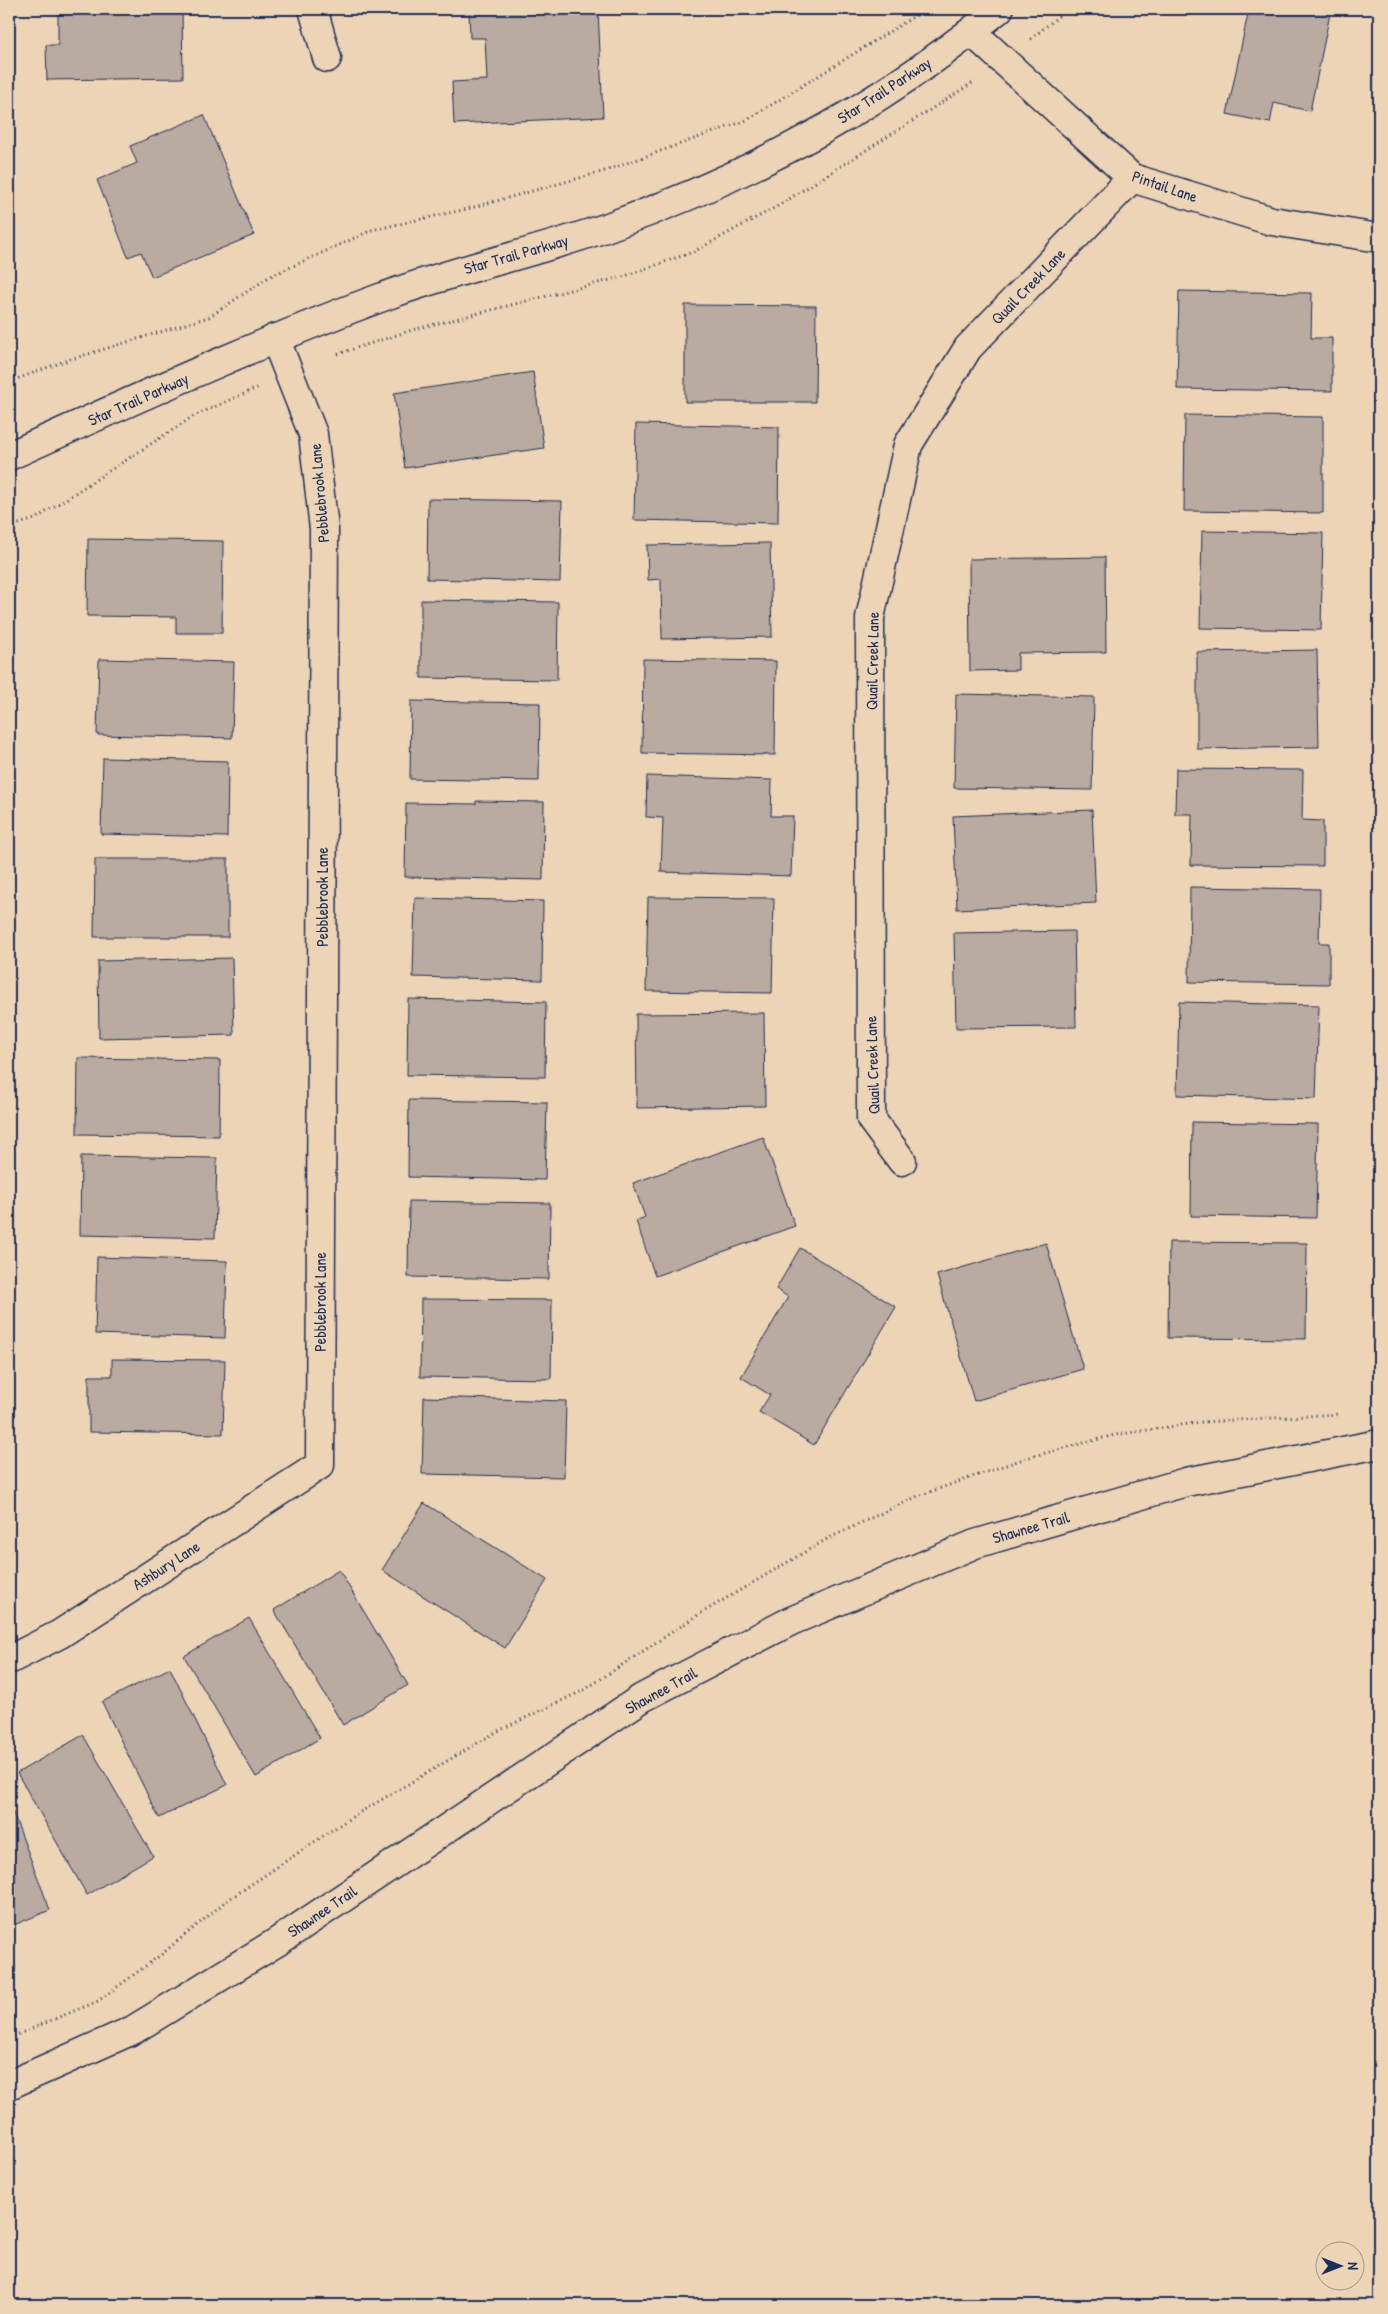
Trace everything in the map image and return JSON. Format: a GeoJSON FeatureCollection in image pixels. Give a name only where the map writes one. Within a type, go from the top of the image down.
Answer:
{"type":"FeatureCollection","features":[{"type":"Feature","properties":{"kind":"street"},"geometry":{"type":"LineString","coordinates":[[313,9],[327,58]]}},
{"type":"Feature","properties":{"kind":"street","name":"Star Trail Parkway"},"geometry":{"type":"LineString","coordinates":[[9,456],[275,338],[446,274],[606,228],[685,198],[767,159],[843,118],[907,78],[972,32],[999,9]]}},
{"type":"Feature","properties":{"kind":"street","name":"Pintail Lane"},"geometry":{"type":"LineString","coordinates":[[972,32],[1132,178],[1272,221],[1379,238]]}},
{"type":"Feature","properties":{"kind":"street","name":"Quail Creek Lane"},"geometry":{"type":"LineString","coordinates":[[902,1161],[871,1119],[870,618],[908,445],[968,348],[1132,178]]}},
{"type":"Feature","properties":{"kind":"street","name":"Pebblebrook Lane"},"geometry":{"type":"LineString","coordinates":[[275,338],[313,434],[324,529],[320,1465]]}},
{"type":"Feature","properties":{"kind":"street","name":"Shawnee Trail"},"geometry":{"type":"LineString","coordinates":[[9,2085],[134,2030],[277,1942],[642,1698],[791,1622],[984,1541],[1186,1482],[1379,1444]]}},
{"type":"Feature","properties":{"kind":"street","name":"Ashbury Lane"},"geometry":{"type":"LineString","coordinates":[[9,1660],[60,1634],[320,1465]]}},
{"type":"Feature","properties":{"kind":"path"},"geometry":{"type":"LineString","coordinates":[[9,382],[62,362],[209,317],[269,277],[372,230],[467,209],[605,171],[747,120],[926,9]]}},
{"type":"Feature","properties":{"kind":"building"},"geometry":{"type":"Polygon","coordinates":[[[58,9],[182,9],[183,78],[47,80],[46,45],[58,45],[58,9]]]}},
{"type":"Feature","properties":{"kind":"building"},"geometry":{"type":"Polygon","coordinates":[[[469,9],[598,9],[603,117],[454,124],[452,82],[487,80],[485,38],[470,38],[469,9]]]}},
{"type":"Feature","properties":{"kind":"building"},"geometry":{"type":"Polygon","coordinates":[[[1249,9],[1331,9],[1310,111],[1274,103],[1270,123],[1227,114],[1249,9]]]}},
{"type":"Feature","properties":{"kind":"building"},"geometry":{"type":"Polygon","coordinates":[[[1377,9],[1379,9],[1379,137],[1375,137],[1377,9]]]}},
{"type":"Feature","properties":{"kind":"building"},"geometry":{"type":"Polygon","coordinates":[[[204,115],[254,235],[152,277],[141,252],[128,257],[97,180],[137,163],[130,146],[204,115]]]}},
{"type":"Feature","properties":{"kind":"building"},"geometry":{"type":"Polygon","coordinates":[[[1179,291],[1312,293],[1311,338],[1332,338],[1332,391],[1177,389],[1179,291]]]}},
{"type":"Feature","properties":{"kind":"building"},"geometry":{"type":"Polygon","coordinates":[[[685,305],[816,306],[815,402],[685,402],[685,305]]]}},
{"type":"Feature","properties":{"kind":"building"},"geometry":{"type":"Polygon","coordinates":[[[533,372],[544,448],[405,468],[394,393],[533,372]]]}},
{"type":"Feature","properties":{"kind":"building"},"geometry":{"type":"Polygon","coordinates":[[[1185,415],[1323,417],[1323,513],[1184,511],[1185,415]]]}},
{"type":"Feature","properties":{"kind":"building"},"geometry":{"type":"Polygon","coordinates":[[[636,424],[779,427],[778,523],[634,520],[636,424]]]}},
{"type":"Feature","properties":{"kind":"building"},"geometry":{"type":"Polygon","coordinates":[[[428,499],[562,501],[560,582],[427,579],[428,499]]]}},
{"type":"Feature","properties":{"kind":"building"},"geometry":{"type":"Polygon","coordinates":[[[1202,531],[1323,533],[1321,630],[1200,628],[1202,531]]]}},
{"type":"Feature","properties":{"kind":"building"},"geometry":{"type":"Polygon","coordinates":[[[88,539],[223,541],[222,633],[176,633],[176,617],[87,616],[88,539]]]}},
{"type":"Feature","properties":{"kind":"building"},"geometry":{"type":"Polygon","coordinates":[[[770,543],[772,637],[662,639],[661,579],[648,580],[647,545],[770,543]]]}},
{"type":"Feature","properties":{"kind":"building"},"geometry":{"type":"Polygon","coordinates":[[[1105,557],[1106,652],[1018,653],[1018,670],[970,671],[969,559],[1105,557]]]}},
{"type":"Feature","properties":{"kind":"building"},"geometry":{"type":"Polygon","coordinates":[[[421,600],[558,602],[557,680],[421,678],[421,600]]]}},
{"type":"Feature","properties":{"kind":"building"},"geometry":{"type":"Polygon","coordinates":[[[1317,650],[1319,747],[1197,749],[1197,652],[1317,650]]]}},
{"type":"Feature","properties":{"kind":"building"},"geometry":{"type":"Polygon","coordinates":[[[99,659],[234,662],[232,738],[97,735],[99,659]]]}},
{"type":"Feature","properties":{"kind":"building"},"geometry":{"type":"Polygon","coordinates":[[[643,659],[776,661],[775,755],[642,753],[643,659]]]}},
{"type":"Feature","properties":{"kind":"building"},"geometry":{"type":"Polygon","coordinates":[[[956,694],[1094,697],[1092,790],[954,788],[956,694]]]}},
{"type":"Feature","properties":{"kind":"building"},"geometry":{"type":"Polygon","coordinates":[[[411,701],[540,703],[539,781],[410,779],[411,701]]]}},
{"type":"Feature","properties":{"kind":"building"},"geometry":{"type":"Polygon","coordinates":[[[103,758],[228,761],[227,837],[101,834],[103,758]]]}},
{"type":"Feature","properties":{"kind":"building"},"geometry":{"type":"Polygon","coordinates":[[[1176,769],[1303,770],[1302,820],[1323,821],[1323,866],[1191,865],[1192,814],[1175,814],[1176,769]]]}},
{"type":"Feature","properties":{"kind":"building"},"geometry":{"type":"Polygon","coordinates":[[[647,776],[772,780],[771,816],[793,816],[791,876],[661,872],[663,818],[646,817],[647,776]]]}},
{"type":"Feature","properties":{"kind":"building"},"geometry":{"type":"Polygon","coordinates":[[[476,801],[544,802],[543,880],[405,877],[406,803],[476,804],[476,801]]]}},
{"type":"Feature","properties":{"kind":"building"},"geometry":{"type":"Polygon","coordinates":[[[1092,810],[1096,903],[957,909],[953,816],[1092,810]]]}},
{"type":"Feature","properties":{"kind":"building"},"geometry":{"type":"Polygon","coordinates":[[[95,859],[228,859],[228,937],[94,937],[95,859]]]}},
{"type":"Feature","properties":{"kind":"building"},"geometry":{"type":"Polygon","coordinates":[[[1190,887],[1320,889],[1319,943],[1329,943],[1329,984],[1189,982],[1190,887]]]}},
{"type":"Feature","properties":{"kind":"building"},"geometry":{"type":"Polygon","coordinates":[[[648,897],[774,898],[772,993],[646,991],[648,897]]]}},
{"type":"Feature","properties":{"kind":"building"},"geometry":{"type":"Polygon","coordinates":[[[415,898],[543,901],[542,980],[413,977],[415,898]]]}},
{"type":"Feature","properties":{"kind":"building"},"geometry":{"type":"Polygon","coordinates":[[[1074,931],[1076,1027],[956,1028],[954,933],[1074,931]]]}},
{"type":"Feature","properties":{"kind":"building"},"geometry":{"type":"Polygon","coordinates":[[[232,958],[234,1035],[99,1038],[98,961],[232,958]]]}},
{"type":"Feature","properties":{"kind":"building"},"geometry":{"type":"Polygon","coordinates":[[[408,999],[546,1002],[545,1077],[407,1075],[408,999]]]}},
{"type":"Feature","properties":{"kind":"building"},"geometry":{"type":"Polygon","coordinates":[[[1179,1002],[1319,1005],[1316,1099],[1177,1095],[1179,1002]]]}},
{"type":"Feature","properties":{"kind":"building"},"geometry":{"type":"Polygon","coordinates":[[[764,1013],[765,1106],[637,1108],[636,1014],[764,1013]]]}},
{"type":"Feature","properties":{"kind":"building"},"geometry":{"type":"Polygon","coordinates":[[[78,1058],[220,1060],[219,1136],[77,1134],[78,1058]]]}},
{"type":"Feature","properties":{"kind":"building"},"geometry":{"type":"Polygon","coordinates":[[[409,1100],[547,1102],[545,1180],[408,1177],[409,1100]]]}},
{"type":"Feature","properties":{"kind":"building"},"geometry":{"type":"Polygon","coordinates":[[[1192,1122],[1318,1124],[1316,1218],[1191,1216],[1192,1122]]]}},
{"type":"Feature","properties":{"kind":"building"},"geometry":{"type":"Polygon","coordinates":[[[763,1137],[795,1226],[655,1276],[636,1221],[645,1217],[633,1183],[763,1137]]]}},
{"type":"Feature","properties":{"kind":"building"},"geometry":{"type":"Polygon","coordinates":[[[81,1156],[217,1158],[215,1238],[80,1235],[81,1156]]]}},
{"type":"Feature","properties":{"kind":"building"},"geometry":{"type":"Polygon","coordinates":[[[409,1201],[550,1203],[549,1279],[408,1277],[409,1201]]]}},
{"type":"Feature","properties":{"kind":"building"},"geometry":{"type":"Polygon","coordinates":[[[1169,1242],[1307,1243],[1306,1339],[1168,1338],[1169,1242]]]}},
{"type":"Feature","properties":{"kind":"building"},"geometry":{"type":"Polygon","coordinates":[[[1046,1243],[1083,1369],[974,1401],[937,1275],[1046,1243]]]}},
{"type":"Feature","properties":{"kind":"building"},"geometry":{"type":"Polygon","coordinates":[[[800,1248],[896,1307],[814,1445],[759,1412],[770,1395],[741,1377],[788,1297],[776,1289],[800,1248]]]}},
{"type":"Feature","properties":{"kind":"building"},"geometry":{"type":"Polygon","coordinates":[[[97,1257],[227,1261],[225,1338],[95,1334],[97,1257]]]}},
{"type":"Feature","properties":{"kind":"building"},"geometry":{"type":"Polygon","coordinates":[[[421,1299],[552,1300],[551,1379],[420,1377],[421,1299]]]}},
{"type":"Feature","properties":{"kind":"building"},"geometry":{"type":"Polygon","coordinates":[[[112,1359],[225,1360],[223,1434],[89,1432],[89,1376],[112,1376],[112,1359]]]}},
{"type":"Feature","properties":{"kind":"building"},"geometry":{"type":"Polygon","coordinates":[[[424,1397],[566,1401],[564,1477],[422,1474],[424,1397]]]}},
{"type":"Feature","properties":{"kind":"building"},"geometry":{"type":"Polygon","coordinates":[[[424,1503],[547,1580],[505,1648],[382,1570],[424,1503]]]}},
{"type":"Feature","properties":{"kind":"building"},"geometry":{"type":"Polygon","coordinates":[[[339,1570],[408,1685],[343,1725],[274,1610],[339,1570]]]}},
{"type":"Feature","properties":{"kind":"building"},"geometry":{"type":"Polygon","coordinates":[[[249,1618],[320,1738],[256,1777],[184,1656],[249,1618]]]}},
{"type":"Feature","properties":{"kind":"building"},"geometry":{"type":"Polygon","coordinates":[[[170,1668],[227,1785],[159,1818],[102,1702],[170,1668]]]}},
{"type":"Feature","properties":{"kind":"building"},"geometry":{"type":"Polygon","coordinates":[[[83,1735],[153,1856],[87,1895],[17,1773],[83,1735]]]}},
{"type":"Feature","properties":{"kind":"building"},"geometry":{"type":"Polygon","coordinates":[[[9,1802],[50,1910],[9,1927],[9,1802]]]}}]}
